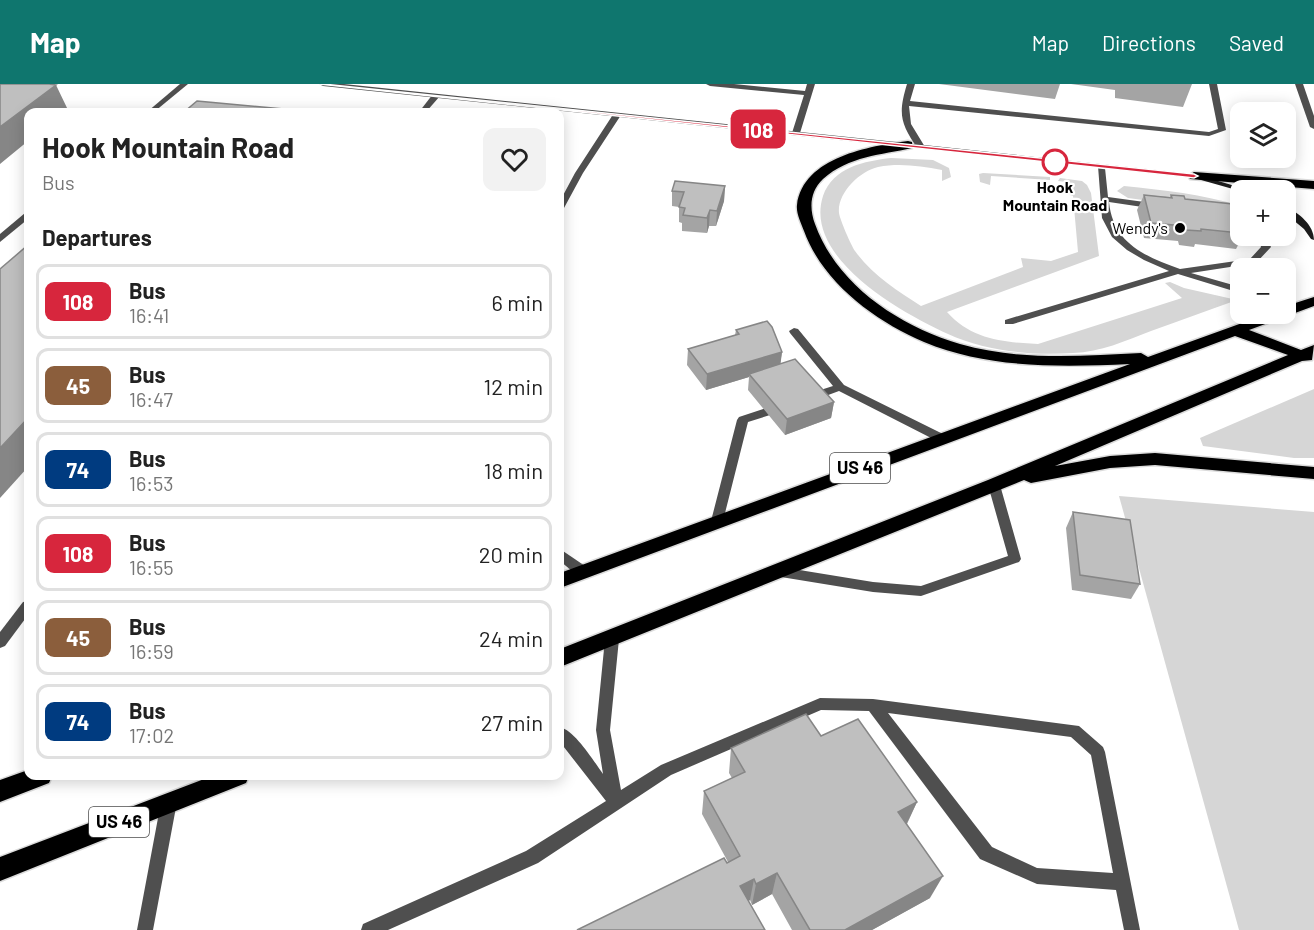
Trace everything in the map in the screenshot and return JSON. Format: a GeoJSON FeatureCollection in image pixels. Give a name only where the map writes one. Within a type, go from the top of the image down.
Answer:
{"type":"FeatureCollection","features":[{"type":"Feature","properties":{"kind":"highway"},"geometry":{"type":"LineString","coordinates":[[914,146],[873,150],[848,158],[827,170],[813,182],[806,193],[804,208],[809,230],[825,258],[856,292],[882,312],[912,330],[932,339],[994,357],[1032,361],[1161,357]]}},
{"type":"Feature","properties":{"kind":"highway"},"geometry":{"type":"LineString","coordinates":[[1194,176],[1314,184]]}},
{"type":"Feature","properties":{"kind":"highway"},"geometry":{"type":"LineString","coordinates":[[1296,306],[1314,301]]}},
{"type":"Feature","properties":{"kind":"highway","name":"US 46"},"geometry":{"type":"LineString","coordinates":[[564,580],[1250,324]]}},
{"type":"Feature","properties":{"kind":"highway"},"geometry":{"type":"LineString","coordinates":[[1233,330],[1310,355]]}},
{"type":"Feature","properties":{"kind":"highway"},"geometry":{"type":"LineString","coordinates":[[564,657],[781,572],[1310,355]]}},
{"type":"Feature","properties":{"kind":"highway"},"geometry":{"type":"LineString","coordinates":[[994,485],[1110,462],[1155,459],[1314,474]]}},
{"type":"Feature","properties":{"kind":"highway"},"geometry":{"type":"LineString","coordinates":[[0,791],[30,780]]}},
{"type":"Feature","properties":{"kind":"highway","name":"US 46"},"geometry":{"type":"LineString","coordinates":[[0,869],[228,780]]}},
{"type":"Feature","properties":{"kind":"main road"},"geometry":{"type":"LineString","coordinates":[[914,146],[1101,168],[1194,176],[1230,186]]}},
{"type":"Feature","properties":{"kind":"main road"},"geometry":{"type":"LineString","coordinates":[[1296,218],[1307,227],[1314,237]]}},
{"type":"Feature","properties":{"kind":"street"},"geometry":{"type":"LineString","coordinates":[[155,108],[184,84]]}},
{"type":"Feature","properties":{"kind":"street"},"geometry":{"type":"LineString","coordinates":[[323,84],[557,108]]}},
{"type":"Feature","properties":{"kind":"street"},"geometry":{"type":"LineString","coordinates":[[710,84],[808,93]]}},
{"type":"Feature","properties":{"kind":"street"},"geometry":{"type":"LineString","coordinates":[[796,133],[811,84]]}},
{"type":"Feature","properties":{"kind":"street"},"geometry":{"type":"LineString","coordinates":[[564,109],[914,146],[904,119],[910,84]]}},
{"type":"Feature","properties":{"kind":"street"},"geometry":{"type":"LineString","coordinates":[[905,103],[1209,134],[1221,130],[1222,127],[1214,84]]}},
{"type":"Feature","properties":{"kind":"street"},"geometry":{"type":"LineString","coordinates":[[1299,84],[1314,127]]}},
{"type":"Feature","properties":{"kind":"street"},"geometry":{"type":"LineString","coordinates":[[426,108],[436,96]]}},
{"type":"Feature","properties":{"kind":"street"},"geometry":{"type":"LineString","coordinates":[[564,201],[617,114]]}},
{"type":"Feature","properties":{"kind":"street"},"geometry":{"type":"LineString","coordinates":[[1101,168],[1108,223],[1124,246],[1176,272],[1230,287]]}},
{"type":"Feature","properties":{"kind":"street"},"geometry":{"type":"LineString","coordinates":[[1106,200],[1161,206]]}},
{"type":"Feature","properties":{"kind":"street"},"geometry":{"type":"LineString","coordinates":[[0,239],[24,218]]}},
{"type":"Feature","properties":{"kind":"street"},"geometry":{"type":"LineString","coordinates":[[1009,322],[1176,272],[1253,261],[1266,246]]}},
{"type":"Feature","properties":{"kind":"street"},"geometry":{"type":"LineString","coordinates":[[794,331],[840,387],[941,438]]}},
{"type":"Feature","properties":{"kind":"street"},"geometry":{"type":"LineString","coordinates":[[812,397],[840,387]]}},
{"type":"Feature","properties":{"kind":"street"},"geometry":{"type":"LineString","coordinates":[[717,521],[743,420],[766,412]]}},
{"type":"Feature","properties":{"kind":"street"},"geometry":{"type":"LineString","coordinates":[[781,572],[873,588],[921,591],[1015,560],[994,485]]}},
{"type":"Feature","properties":{"kind":"street"},"geometry":{"type":"LineString","coordinates":[[564,557],[584,572]]}},
{"type":"Feature","properties":{"kind":"street"},"geometry":{"type":"LineString","coordinates":[[0,642],[24,611]]}},
{"type":"Feature","properties":{"kind":"street"},"geometry":{"type":"LineString","coordinates":[[612,639],[603,730],[616,802]]}},
{"type":"Feature","properties":{"kind":"street"},"geometry":{"type":"LineString","coordinates":[[369,930],[532,857],[666,770],[820,704],[873,705],[1074,731],[1098,752],[1132,930]]}},
{"type":"Feature","properties":{"kind":"street"},"geometry":{"type":"LineString","coordinates":[[873,705],[986,853],[1037,876],[1123,882]]}},
{"type":"Feature","properties":{"kind":"street"},"geometry":{"type":"LineString","coordinates":[[564,737],[616,802]]}},
{"type":"Feature","properties":{"kind":"street"},"geometry":{"type":"LineString","coordinates":[[149,926],[170,802]]}},
{"type":"Feature","properties":{"kind":"shaded area"},"geometry":{"type":"Polygon","coordinates":[[[891,158],[933,160],[949,168],[951,177],[942,181],[942,170],[926,167],[902,165],[871,169],[851,184],[839,205],[843,227],[862,260],[886,282],[921,306],[1023,267],[1021,258],[1051,261],[1078,252],[1073,196],[1061,192],[1060,189],[1066,190],[1066,182],[1058,181],[1060,178],[1082,181],[1087,185],[1091,193],[1099,256],[947,312],[967,329],[978,334],[1000,340],[1038,344],[1182,298],[1165,283],[1170,282],[1184,288],[1230,298],[1230,303],[1093,351],[1041,354],[1009,351],[962,340],[929,325],[883,297],[842,261],[828,241],[821,219],[823,196],[828,186],[842,172],[871,161],[891,158]]]}},
{"type":"Feature","properties":{"kind":"shaded area"},"geometry":{"type":"Polygon","coordinates":[[[979,174],[1050,177],[1050,180],[991,176],[990,185],[980,182],[979,174]]]}},
{"type":"Feature","properties":{"kind":"shaded area"},"geometry":{"type":"Polygon","coordinates":[[[1124,186],[1197,195],[1230,203],[1230,212],[1128,198],[1117,191],[1124,186]]]}},
{"type":"Feature","properties":{"kind":"shaded area"},"geometry":{"type":"Polygon","coordinates":[[[1314,389],[1314,458],[1294,458],[1203,446],[1200,438],[1314,389]]]}},
{"type":"Feature","properties":{"kind":"shaded area"},"geometry":{"type":"Polygon","coordinates":[[[1119,496],[1314,512],[1314,930],[1239,930],[1119,496]]]}},
{"type":"Feature","properties":{"kind":"building"},"geometry":{"type":"Polygon","coordinates":[[[0,84],[56,85],[24,108],[0,127],[0,84]]]}},
{"type":"Feature","properties":{"kind":"building"},"geometry":{"type":"Polygon","coordinates":[[[197,101],[273,108],[189,108],[197,101]]]}},
{"type":"Feature","properties":{"kind":"building"},"geometry":{"type":"Polygon","coordinates":[[[675,181],[725,186],[717,211],[710,210],[707,218],[683,215],[685,208],[679,207],[684,192],[672,191],[675,181]]]}},
{"type":"Feature","properties":{"kind":"building"},"geometry":{"type":"Polygon","coordinates":[[[1144,195],[1172,198],[1171,195],[1184,196],[1185,199],[1230,204],[1230,232],[1186,230],[1185,226],[1151,223],[1144,195]]]}},
{"type":"Feature","properties":{"kind":"building"},"geometry":{"type":"Polygon","coordinates":[[[24,248],[24,422],[0,448],[0,269],[24,248]]]}},
{"type":"Feature","properties":{"kind":"building"},"geometry":{"type":"Polygon","coordinates":[[[767,321],[772,327],[782,352],[707,374],[688,349],[739,334],[736,330],[767,321]]]}},
{"type":"Feature","properties":{"kind":"building"},"geometry":{"type":"Polygon","coordinates":[[[795,359],[834,402],[787,419],[749,374],[795,359]]]}},
{"type":"Feature","properties":{"kind":"building"},"geometry":{"type":"Polygon","coordinates":[[[1073,512],[1130,520],[1140,584],[1080,575],[1073,512]]]}},
{"type":"Feature","properties":{"kind":"building"},"geometry":{"type":"Polygon","coordinates":[[[806,714],[821,736],[858,719],[917,802],[898,812],[943,876],[845,930],[810,930],[777,873],[756,884],[754,879],[740,886],[765,930],[577,930],[724,858],[727,863],[740,856],[704,791],[745,772],[731,748],[806,714]]]}},
{"type":"Feature","properties":{"kind":"bus line","name":"108"},"geometry":{"type":"LineString","coordinates":[[323,84],[552,108]]}},
{"type":"Feature","properties":{"kind":"bus line","name":"108"},"geometry":{"type":"LineString","coordinates":[[564,109],[1101,168],[1194,176]]}},
{"type":"Feature","properties":{"kind":"place","name":"Hook Mountain Road"},"geometry":{"type":"Point","coordinates":[1055,162]}},
{"type":"Feature","properties":{"kind":"place","name":"Wendy's"},"geometry":{"type":"Point","coordinates":[1180,228]}}]}
